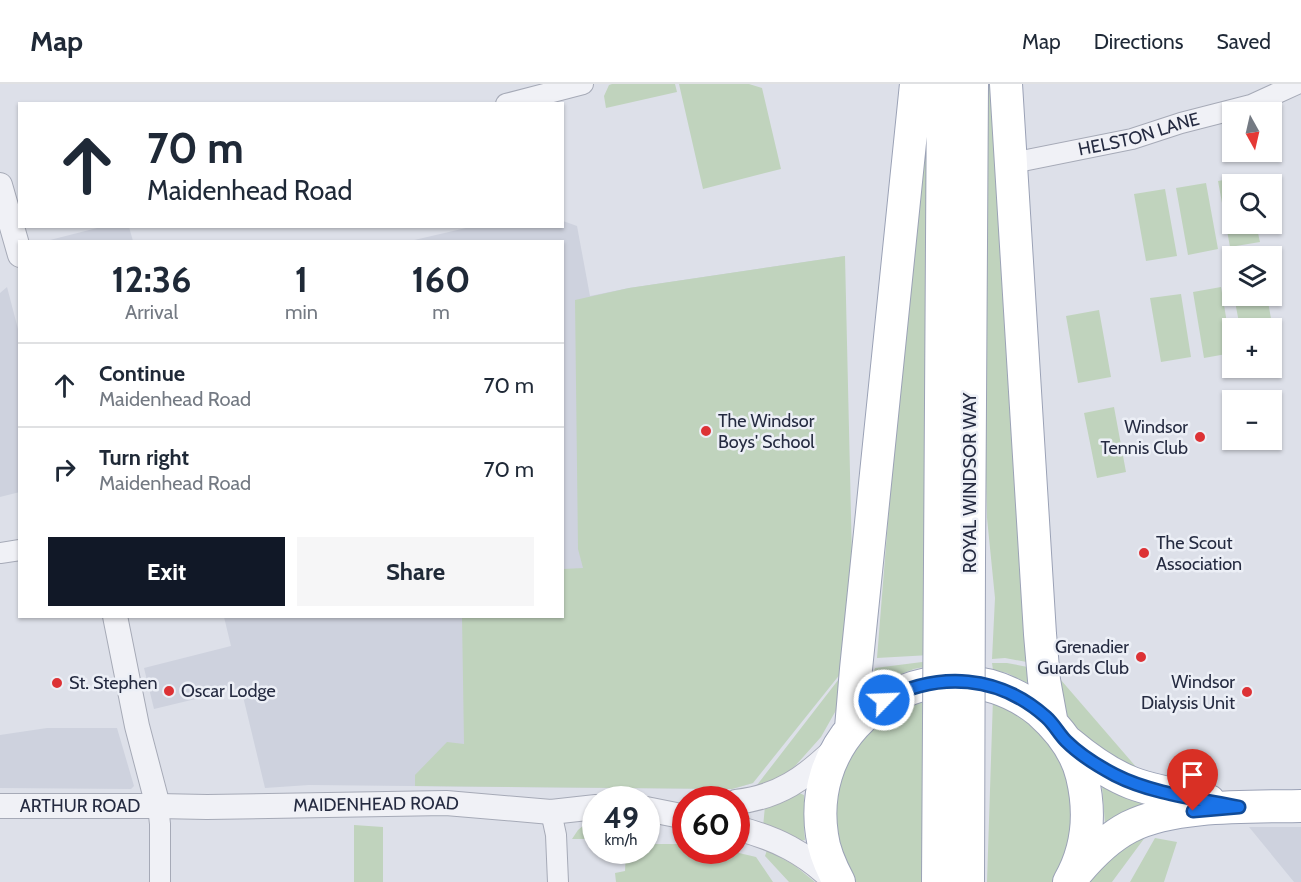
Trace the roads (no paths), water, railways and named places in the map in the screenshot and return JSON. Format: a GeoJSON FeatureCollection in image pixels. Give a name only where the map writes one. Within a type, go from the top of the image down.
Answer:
{"type":"FeatureCollection","features":[{"type":"Feature","properties":{"kind":"main road"},"geometry":{"type":"LineString","coordinates":[[845,737],[856,669],[916,84]]}},
{"type":"Feature","properties":{"kind":"main road","name":"ROYAL WINDSOR WAY"},"geometry":{"type":"LineString","coordinates":[[943,84],[954,561],[968,882]]}},
{"type":"Feature","properties":{"kind":"main road","name":"ROYAL WINDSOR WAY"},"geometry":{"type":"LineString","coordinates":[[938,882],[954,561],[972,84]]}},
{"type":"Feature","properties":{"kind":"main road"},"geometry":{"type":"LineString","coordinates":[[1006,84],[1044,680],[1059,733],[1081,771],[1088,810],[1083,848],[1070,881]]}},
{"type":"Feature","properties":{"kind":"main road"},"geometry":{"type":"LineString","coordinates":[[837,882],[825,852],[820,819],[824,780],[831,762],[845,737],[869,711],[901,691],[918,686],[945,681],[973,682],[997,687],[1033,706],[1059,733],[1099,765],[1131,783],[1239,807]]}},
{"type":"Feature","properties":{"kind":"main road"},"geometry":{"type":"LineString","coordinates":[[1070,881],[1101,846],[1130,826],[1145,820],[1176,813],[1239,807],[1301,807]]}},
{"type":"Feature","properties":{"kind":"street"},"geometry":{"type":"LineString","coordinates":[[514,102],[583,84]]}},
{"type":"Feature","properties":{"kind":"street","name":"HELSTON LANE"},"geometry":{"type":"LineString","coordinates":[[1012,163],[1132,139],[1180,123],[1251,105],[1297,84]]}},
{"type":"Feature","properties":{"kind":"street"},"geometry":{"type":"LineString","coordinates":[[0,185],[10,228],[18,250]]}},
{"type":"Feature","properties":{"kind":"street"},"geometry":{"type":"LineString","coordinates":[[0,553],[18,550]]}},
{"type":"Feature","properties":{"kind":"street"},"geometry":{"type":"LineString","coordinates":[[115,618],[138,726],[158,806],[160,882]]}},
{"type":"Feature","properties":{"kind":"street"},"geometry":{"type":"LineString","coordinates":[[750,800],[762,798],[789,786],[815,768],[845,737]]}},
{"type":"Feature","properties":{"kind":"street","name":"MAIDENHEAD ROAD"},"geometry":{"type":"LineString","coordinates":[[158,806],[446,803],[551,812],[582,809]]}},
{"type":"Feature","properties":{"kind":"street","name":"ARTHUR ROAD"},"geometry":{"type":"LineString","coordinates":[[0,806],[158,806]]}},
{"type":"Feature","properties":{"kind":"street"},"geometry":{"type":"LineString","coordinates":[[551,812],[556,835],[558,882]]}},
{"type":"Feature","properties":{"kind":"street"},"geometry":{"type":"LineString","coordinates":[[750,832],[791,847],[837,882]]}},
{"type":"Feature","properties":{"kind":"place","name":"The Windsor Boys' School"},"geometry":{"type":"Point","coordinates":[706,431]}},
{"type":"Feature","properties":{"kind":"place","name":"Windsor Tennis Club"},"geometry":{"type":"Point","coordinates":[1200,437]}},
{"type":"Feature","properties":{"kind":"place","name":"The Scout Association"},"geometry":{"type":"Point","coordinates":[1144,553]}},
{"type":"Feature","properties":{"kind":"place","name":"Grenadier Guards Club"},"geometry":{"type":"Point","coordinates":[1141,657]}},
{"type":"Feature","properties":{"kind":"place","name":"St. Stephen"},"geometry":{"type":"Point","coordinates":[57,683]}},
{"type":"Feature","properties":{"kind":"place","name":"Oscar Lodge"},"geometry":{"type":"Point","coordinates":[169,691]}},
{"type":"Feature","properties":{"kind":"place","name":"Windsor Dialysis Unit"},"geometry":{"type":"Point","coordinates":[1247,692]}}]}
